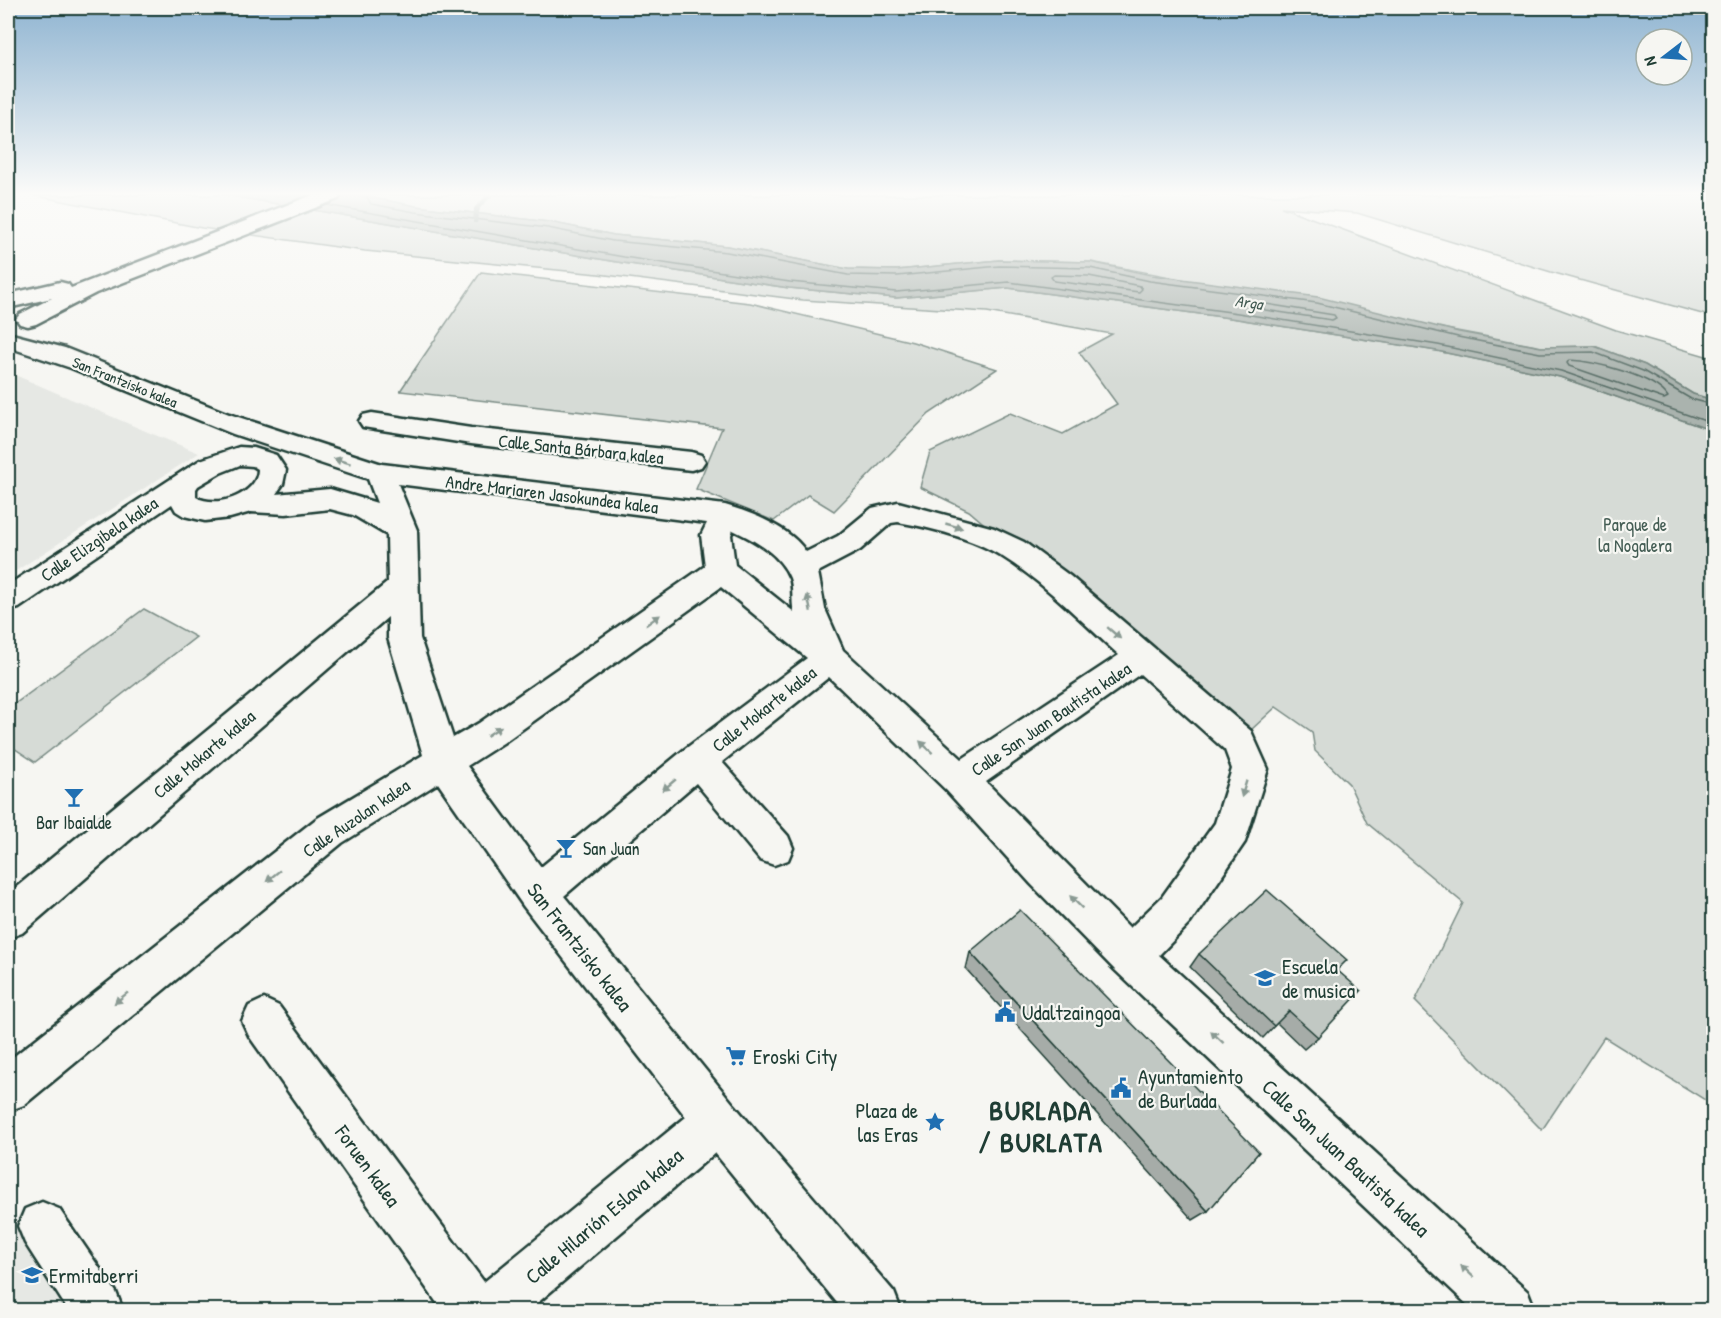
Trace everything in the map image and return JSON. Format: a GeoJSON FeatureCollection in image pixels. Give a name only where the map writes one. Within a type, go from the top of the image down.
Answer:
{"type":"FeatureCollection","features":[{"type":"Feature","properties":{"kind":"street"},"geometry":{"type":"LineString","coordinates":[[8,301],[82,283],[158,257]]}},
{"type":"Feature","properties":{"kind":"street"},"geometry":{"type":"LineString","coordinates":[[8,339],[24,326],[28,319],[88,288],[164,257]]}},
{"type":"Feature","properties":{"kind":"street"},"geometry":{"type":"LineString","coordinates":[[8,301],[23,305],[27,309],[28,319]]}},
{"type":"Feature","properties":{"kind":"street","name":"San Frantzisko kalea"},"geometry":{"type":"LineString","coordinates":[[8,339],[98,370],[197,412],[242,428],[268,450],[380,473],[402,530],[401,588],[404,638],[443,762],[538,894],[718,1121],[876,1311]]}},
{"type":"Feature","properties":{"kind":"street","name":"Calle Santa Bárbara kalea"},"geometry":{"type":"LineString","coordinates":[[372,421],[471,436],[691,461]]}},
{"type":"Feature","properties":{"kind":"street"},"geometry":{"type":"LineString","coordinates":[[223,459],[242,428]]}},
{"type":"Feature","properties":{"kind":"street"},"geometry":{"type":"LineString","coordinates":[[440,480],[471,436]]}},
{"type":"Feature","properties":{"kind":"street"},"geometry":{"type":"LineString","coordinates":[[223,459],[268,450],[266,460],[272,467],[273,476],[266,488],[248,502]]}},
{"type":"Feature","properties":{"kind":"street","name":"Calle Elizgibela kalea"},"geometry":{"type":"LineString","coordinates":[[8,600],[205,467],[223,459]]}},
{"type":"Feature","properties":{"kind":"street","name":"Andre Mariaren Jasokundea kalea"},"geometry":{"type":"LineString","coordinates":[[380,473],[725,515],[767,534],[790,552],[799,568]]}},
{"type":"Feature","properties":{"kind":"street"},"geometry":{"type":"LineString","coordinates":[[190,478],[184,487],[183,500],[195,510],[214,512],[248,502],[286,504],[330,499],[363,508],[402,530]]}},
{"type":"Feature","properties":{"kind":"street","name":"Calle San Juan Bautista kalea"},"geometry":{"type":"LineString","coordinates":[[799,568],[849,543],[882,515],[898,512],[984,535],[1013,549],[1059,584],[1239,741],[1250,769],[1232,830],[1176,910],[1130,956]]}},
{"type":"Feature","properties":{"kind":"street"},"geometry":{"type":"LineString","coordinates":[[721,570],[716,535],[725,515]]}},
{"type":"Feature","properties":{"kind":"street"},"geometry":{"type":"LineString","coordinates":[[799,568],[804,577],[809,609],[830,658]]}},
{"type":"Feature","properties":{"kind":"street","name":"Calle San Juan Bautista kalea"},"geometry":{"type":"LineString","coordinates":[[721,570],[830,658],[960,780],[1045,871],[1130,956],[1510,1311]]}},
{"type":"Feature","properties":{"kind":"street","name":"Calle Auzolan kalea"},"geometry":{"type":"LineString","coordinates":[[8,1089],[329,831],[491,734],[705,584],[721,570]]}},
{"type":"Feature","properties":{"kind":"street","name":"Calle Mokarte kalea"},"geometry":{"type":"LineString","coordinates":[[8,919],[401,588]]}},
{"type":"Feature","properties":{"kind":"street","name":"Calle San Juan Bautista kalea"},"geometry":{"type":"LineString","coordinates":[[960,780],[1142,657]]}},
{"type":"Feature","properties":{"kind":"street","name":"Calle Mokarte kalea"},"geometry":{"type":"LineString","coordinates":[[538,894],[698,760],[830,658]]}},
{"type":"Feature","properties":{"kind":"street","name":"Calle Mokarte kalea"},"geometry":{"type":"LineString","coordinates":[[698,760],[774,848]]}},
{"type":"Feature","properties":{"kind":"street","name":"Foruen kalea"},"geometry":{"type":"LineString","coordinates":[[264,1021],[473,1311]]}},
{"type":"Feature","properties":{"kind":"street","name":"Calle Hilarión Eslava kalea"},"geometry":{"type":"LineString","coordinates":[[490,1311],[718,1121]]}},
{"type":"Feature","properties":{"kind":"street"},"geometry":{"type":"LineString","coordinates":[[42,1226],[98,1311]]}},
{"type":"Feature","properties":{"kind":"shaded area"},"geometry":{"type":"Polygon","coordinates":[[[8,372],[143,430],[199,453],[8,576],[8,372]]]}},
{"type":"Feature","properties":{"kind":"shaded area","name":"Ermitaberri"},"geometry":{"type":"Polygon","coordinates":[[[27,1223],[77,1310],[8,1310],[8,1239],[27,1223]]]}},
{"type":"Feature","properties":{"kind":"green space","name":"Parque de la Nogalera"},"geometry":{"type":"Polygon","coordinates":[[[421,257],[585,257],[789,288],[896,298],[1008,288],[1237,319],[1437,351],[1560,377],[1713,431],[1713,1105],[1604,1037],[1542,1130],[1415,1001],[1463,903],[1367,823],[1349,784],[1315,751],[1312,732],[1276,707],[1239,741],[969,511],[920,487],[930,452],[1010,413],[1063,434],[1117,404],[1079,352],[1112,334],[987,312],[803,300],[598,274],[421,257]]]}},
{"type":"Feature","properties":{"kind":"green space"},"geometry":{"type":"Polygon","coordinates":[[[782,257],[1416,257],[1616,330],[1713,358],[1713,400],[1693,394],[1645,365],[1594,346],[1542,347],[1091,262],[999,260],[897,270],[848,269],[782,257]]]}},
{"type":"Feature","properties":{"kind":"green space"},"geometry":{"type":"Polygon","coordinates":[[[1500,257],[1713,257],[1713,317],[1500,257]]]}},
{"type":"Feature","properties":{"kind":"green space"},"geometry":{"type":"Polygon","coordinates":[[[481,272],[750,303],[913,342],[997,369],[929,414],[834,511],[808,495],[774,521],[696,489],[722,428],[400,391],[481,272]]]}},
{"type":"Feature","properties":{"kind":"green space"},"geometry":{"type":"Polygon","coordinates":[[[144,609],[196,637],[35,762],[8,744],[8,709],[144,609]]]}},
{"type":"Feature","properties":{"kind":"water","name":"Arga"},"geometry":{"type":"Polygon","coordinates":[[[585,257],[782,257],[848,269],[897,270],[999,260],[1090,262],[1151,275],[1318,297],[1459,332],[1541,347],[1594,346],[1645,365],[1693,394],[1713,400],[1713,431],[1560,377],[1437,351],[1237,319],[1008,288],[896,298],[789,288],[585,257]]]}},
{"type":"Feature","properties":{"kind":"building","name":"Escuela de musica"},"geometry":{"type":"Polygon","coordinates":[[[1267,890],[1347,960],[1337,970],[1361,991],[1318,1037],[1289,1011],[1274,1026],[1199,954],[1267,890]]]}},
{"type":"Feature","properties":{"kind":"building","name":"Ayuntamiento de Burlada"},"geometry":{"type":"Polygon","coordinates":[[[1020,910],[1259,1152],[1208,1211],[970,952],[1020,910]]]}},
{"type":"Feature","properties":{"kind":"place","name":"Bar Ibaialde"},"geometry":{"type":"Point","coordinates":[74,797]}},
{"type":"Feature","properties":{"kind":"place","name":"San Juan"},"geometry":{"type":"Point","coordinates":[566,848]}},
{"type":"Feature","properties":{"kind":"place","name":"Escuela de musica"},"geometry":{"type":"Point","coordinates":[1265,978]}},
{"type":"Feature","properties":{"kind":"place","name":"Udaltzaingoa"},"geometry":{"type":"Point","coordinates":[1005,1012]}},
{"type":"Feature","properties":{"kind":"place","name":"Eroski City"},"geometry":{"type":"Point","coordinates":[736,1056]}},
{"type":"Feature","properties":{"kind":"place","name":"Ayuntamiento de Burlada"},"geometry":{"type":"Point","coordinates":[1121,1088]}},
{"type":"Feature","properties":{"kind":"place","name":"Plaza de las Eras"},"geometry":{"type":"Point","coordinates":[935,1122]}},
{"type":"Feature","properties":{"kind":"place","name":"Ermitaberri"},"geometry":{"type":"Point","coordinates":[32,1275]}},
{"type":"Feature","properties":{"kind":"district","name":"BURLADA / BURLATA"},"geometry":{"type":"Point","coordinates":[1041,1126]}}]}
